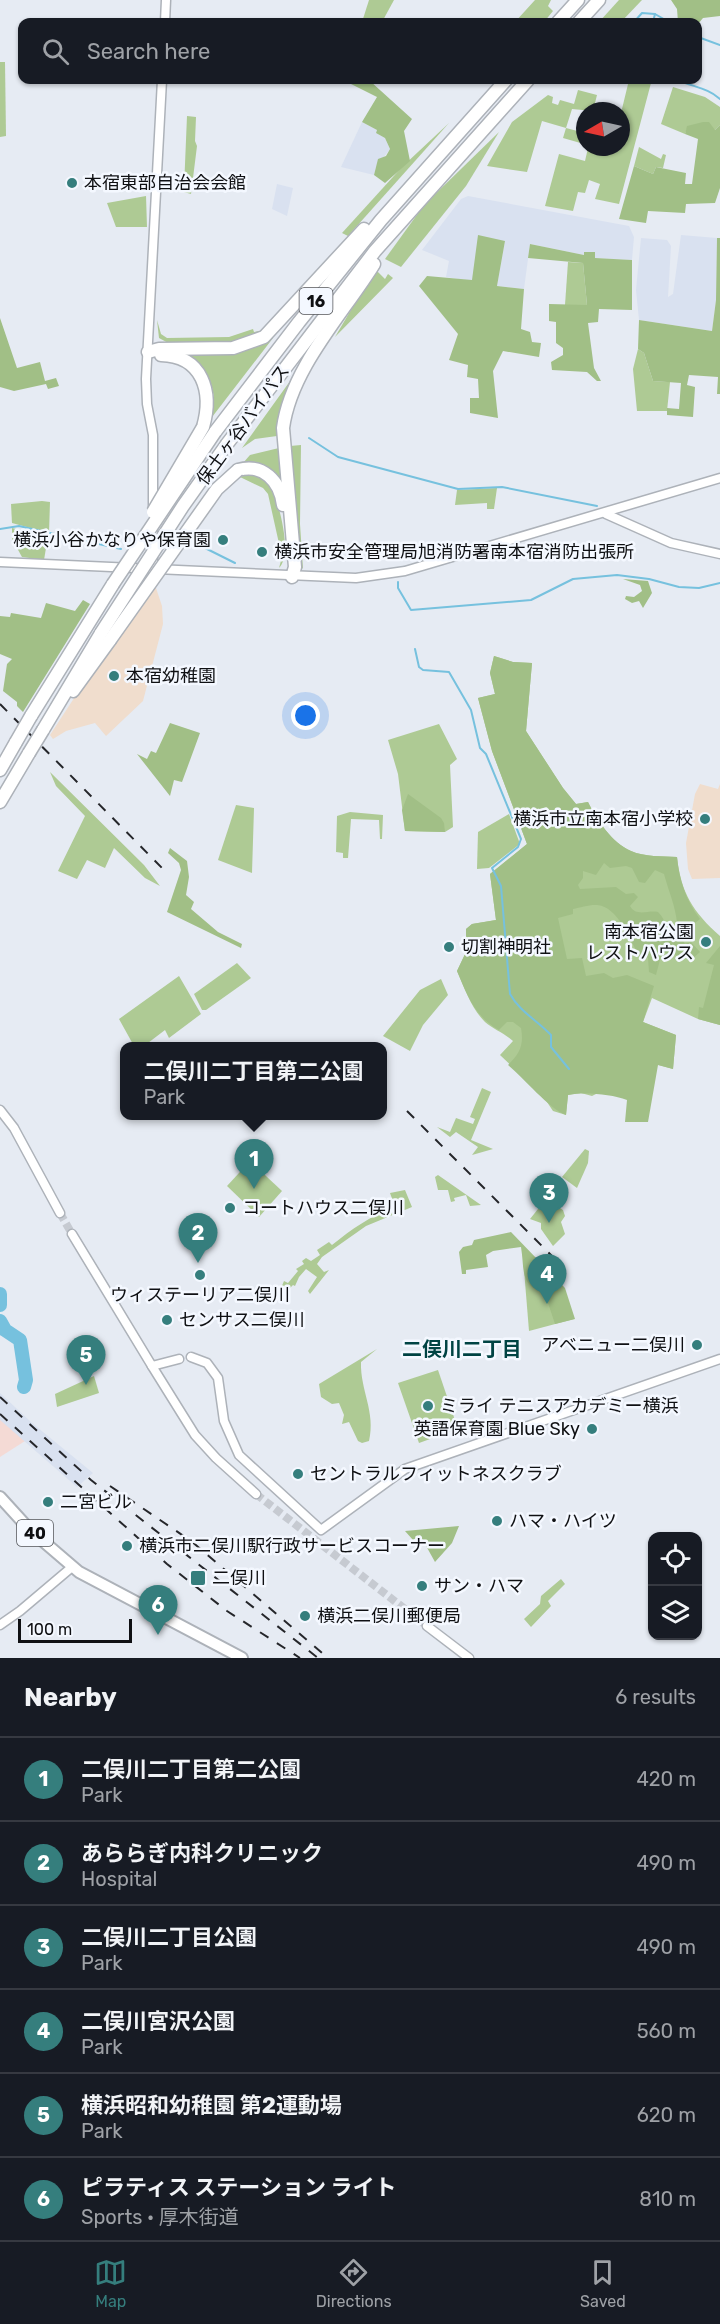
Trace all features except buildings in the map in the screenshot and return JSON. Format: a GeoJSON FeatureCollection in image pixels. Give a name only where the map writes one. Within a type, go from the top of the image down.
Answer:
{"type":"FeatureCollection","features":[{"type":"Feature","properties":{"kind":"highway"},"geometry":{"type":"LineString","coordinates":[[562,18],[578,0]]}},
{"type":"Feature","properties":{"kind":"highway"},"geometry":{"type":"LineString","coordinates":[[583,18],[599,0]]}},
{"type":"Feature","properties":{"kind":"highway","name":"保土ヶ谷バイパス"},"geometry":{"type":"LineString","coordinates":[[0,770],[86,626],[215,432],[313,304],[422,174],[502,84]]}},
{"type":"Feature","properties":{"kind":"highway","name":"保土ヶ谷バイパス"},"geometry":{"type":"LineString","coordinates":[[0,802],[43,730],[105,637],[183,506],[227,444],[311,332],[400,222],[524,84]]}},
{"type":"Feature","properties":{"kind":"highway"},"geometry":{"type":"LineString","coordinates":[[148,352],[159,349],[233,348],[264,338],[372,220],[422,174]]}},
{"type":"Feature","properties":{"kind":"highway"},"geometry":{"type":"LineString","coordinates":[[292,577],[295,567],[283,428],[289,398],[307,365],[400,222]]}},
{"type":"Feature","properties":{"kind":"highway"},"geometry":{"type":"LineString","coordinates":[[113,584],[203,427],[208,400],[201,377],[181,359],[148,352]]}},
{"type":"Feature","properties":{"kind":"highway"},"geometry":{"type":"LineString","coordinates":[[105,637],[217,489],[238,470],[251,467],[263,471],[277,484],[282,498],[288,567],[292,577]]}},
{"type":"Feature","properties":{"kind":"main road","name":"40"},"geometry":{"type":"LineString","coordinates":[[0,1497],[72,1567],[242,1658]]}},
{"type":"Feature","properties":{"kind":"street"},"geometry":{"type":"LineString","coordinates":[[165,18],[166,0]]}},
{"type":"Feature","properties":{"kind":"street"},"geometry":{"type":"LineString","coordinates":[[153,570],[153,435],[146,399],[162,84]]}},
{"type":"Feature","properties":{"kind":"street"},"geometry":{"type":"LineString","coordinates":[[0,562],[292,577],[356,578],[405,571],[606,514],[720,478]]}},
{"type":"Feature","properties":{"kind":"street"},"geometry":{"type":"LineString","coordinates":[[606,514],[671,543],[720,554]]}},
{"type":"Feature","properties":{"kind":"street"},"geometry":{"type":"LineString","coordinates":[[0,1110],[14,1140],[27,1156],[60,1213]]}},
{"type":"Feature","properties":{"kind":"street"},"geometry":{"type":"LineString","coordinates":[[72,1234],[195,1435],[256,1494]]}},
{"type":"Feature","properties":{"kind":"street"},"geometry":{"type":"LineString","coordinates":[[191,1357],[207,1363],[218,1378],[226,1428],[239,1455],[321,1530],[405,1469],[720,1359]]}},
{"type":"Feature","properties":{"kind":"street"},"geometry":{"type":"LineString","coordinates":[[152,1366],[178,1359]]}},
{"type":"Feature","properties":{"kind":"street"},"geometry":{"type":"LineString","coordinates":[[0,1624],[20,1611],[72,1567]]}},
{"type":"Feature","properties":{"kind":"street"},"geometry":{"type":"LineString","coordinates":[[427,1626],[469,1658]]}},
{"type":"Feature","properties":{"kind":"shaded area"},"geometry":{"type":"Polygon","coordinates":[[[362,122],[377,130],[376,133],[385,138],[390,149],[376,167],[374,175],[341,167],[362,122]]]}},
{"type":"Feature","properties":{"kind":"shaded area"},"geometry":{"type":"Polygon","coordinates":[[[277,184],[293,188],[287,216],[272,209],[277,184]]]}},
{"type":"Feature","properties":{"kind":"shaded area"},"geometry":{"type":"Polygon","coordinates":[[[468,196],[629,226],[634,237],[632,260],[595,258],[595,252],[584,255],[530,244],[524,289],[497,286],[505,241],[472,281],[446,277],[449,261],[422,250],[461,199],[468,196]]]}},
{"type":"Feature","properties":{"kind":"shaded area"},"geometry":{"type":"Polygon","coordinates":[[[681,235],[717,238],[716,300],[712,331],[639,320],[636,290],[641,238],[667,240],[671,246],[668,297],[673,294],[681,235]]]}},
{"type":"Feature","properties":{"kind":"shaded area"},"geometry":{"type":"Polygon","coordinates":[[[154,582],[162,606],[163,624],[143,701],[106,736],[95,723],[66,731],[53,739],[50,735],[154,582]]]}},
{"type":"Feature","properties":{"kind":"shaded area","name":"横浜市立南本宿小学校"},"geometry":{"type":"Polygon","coordinates":[[[700,784],[718,789],[720,784],[720,878],[692,879],[688,869],[686,843],[695,794],[700,784]]]}},
{"type":"Feature","properties":{"kind":"shaded area"},"geometry":{"type":"Polygon","coordinates":[[[0,1393],[32,1423],[93,1473],[77,1487],[0,1420],[0,1393]]]}},
{"type":"Feature","properties":{"kind":"shaded area"},"geometry":{"type":"Polygon","coordinates":[[[0,1418],[25,1441],[0,1457],[0,1418]]]}},
{"type":"Feature","properties":{"kind":"green space"},"geometry":{"type":"Polygon","coordinates":[[[369,0],[394,0],[384,18],[363,18],[369,0]]]}},
{"type":"Feature","properties":{"kind":"green space"},"geometry":{"type":"Polygon","coordinates":[[[535,0],[551,0],[548,6],[553,11],[547,18],[519,18],[535,0]]]}},
{"type":"Feature","properties":{"kind":"green space"},"geometry":{"type":"Polygon","coordinates":[[[619,0],[642,0],[625,18],[603,18],[619,0]]]}},
{"type":"Feature","properties":{"kind":"green space"},"geometry":{"type":"Polygon","coordinates":[[[671,0],[720,0],[720,16],[702,19],[678,18],[677,9],[671,0]]]}},
{"type":"Feature","properties":{"kind":"green space"},"geometry":{"type":"Polygon","coordinates":[[[0,62],[5,62],[6,136],[0,137],[0,62]]]}},
{"type":"Feature","properties":{"kind":"green space"},"geometry":{"type":"Polygon","coordinates":[[[351,84],[373,84],[412,119],[404,131],[410,161],[385,183],[374,175],[378,159],[386,156],[390,149],[385,138],[376,133],[377,130],[362,122],[377,97],[351,84]]]}},
{"type":"Feature","properties":{"kind":"green space"},"geometry":{"type":"Polygon","coordinates":[[[628,84],[651,84],[619,204],[595,199],[600,184],[589,180],[585,193],[578,192],[573,211],[545,206],[559,154],[585,161],[586,156],[630,156],[630,102],[624,102],[628,84]]]}},
{"type":"Feature","properties":{"kind":"green space"},"geometry":{"type":"Polygon","coordinates":[[[673,87],[705,97],[720,107],[720,125],[715,130],[688,126],[685,134],[661,124],[673,87]]]}},
{"type":"Feature","properties":{"kind":"green space"},"geometry":{"type":"Polygon","coordinates":[[[578,90],[597,95],[595,102],[576,102],[576,109],[572,109],[566,128],[542,121],[527,172],[487,166],[512,122],[548,95],[553,97],[552,103],[558,105],[560,100],[574,104],[578,90]]]}},
{"type":"Feature","properties":{"kind":"green space"},"geometry":{"type":"Polygon","coordinates":[[[187,116],[196,117],[195,141],[197,146],[191,194],[173,189],[184,188],[187,116]]]}},
{"type":"Feature","properties":{"kind":"green space"},"geometry":{"type":"Polygon","coordinates":[[[709,122],[715,130],[720,125],[720,188],[715,203],[686,204],[685,213],[648,211],[646,223],[619,219],[634,166],[653,174],[656,167],[686,173],[685,184],[692,184],[698,139],[685,134],[687,126],[709,122]]]}},
{"type":"Feature","properties":{"kind":"green space"},"geometry":{"type":"Polygon","coordinates":[[[449,123],[348,236],[342,233],[402,167],[449,123]]]}},
{"type":"Feature","properties":{"kind":"green space"},"geometry":{"type":"Polygon","coordinates":[[[566,128],[576,131],[576,142],[563,138],[566,128]]]}},
{"type":"Feature","properties":{"kind":"green space"},"geometry":{"type":"Polygon","coordinates":[[[499,132],[466,186],[401,267],[385,259],[424,205],[499,132]]]}},
{"type":"Feature","properties":{"kind":"green space"},"geometry":{"type":"Polygon","coordinates":[[[639,147],[661,159],[663,154],[666,155],[663,168],[656,167],[653,174],[634,166],[639,147]]]}},
{"type":"Feature","properties":{"kind":"green space"},"geometry":{"type":"Polygon","coordinates":[[[146,196],[147,227],[116,227],[107,203],[146,196]]]}},
{"type":"Feature","properties":{"kind":"green space"},"geometry":{"type":"Polygon","coordinates":[[[478,235],[505,241],[497,286],[524,289],[521,329],[530,332],[532,342],[541,343],[539,357],[503,351],[493,371],[498,418],[470,413],[470,398],[479,398],[478,379],[467,377],[468,365],[449,360],[458,334],[419,286],[427,276],[472,280],[478,235]]]}},
{"type":"Feature","properties":{"kind":"green space"},"geometry":{"type":"Polygon","coordinates":[[[717,238],[720,238],[720,394],[717,394],[718,377],[689,375],[687,385],[695,387],[693,417],[667,415],[667,408],[679,409],[681,383],[653,381],[644,353],[638,349],[639,320],[712,331],[716,300],[717,238]]]}},
{"type":"Feature","properties":{"kind":"green space"},"geometry":{"type":"Polygon","coordinates":[[[530,244],[584,255],[584,252],[595,252],[595,258],[632,260],[632,310],[599,309],[598,322],[588,323],[594,368],[601,381],[597,381],[587,372],[552,370],[551,362],[563,355],[563,348],[556,343],[556,322],[549,321],[549,304],[587,305],[583,263],[528,258],[530,244]]]}},
{"type":"Feature","properties":{"kind":"green space"},"geometry":{"type":"Polygon","coordinates":[[[568,262],[583,263],[587,305],[565,305],[568,262]]]}},
{"type":"Feature","properties":{"kind":"green space"},"geometry":{"type":"Polygon","coordinates":[[[375,269],[385,279],[388,274],[393,278],[335,337],[375,269]]]}},
{"type":"Feature","properties":{"kind":"green space"},"geometry":{"type":"Polygon","coordinates":[[[0,318],[17,368],[40,362],[45,381],[56,378],[59,386],[48,389],[46,384],[14,391],[0,387],[0,318]]]}},
{"type":"Feature","properties":{"kind":"green space"},"geometry":{"type":"Polygon","coordinates":[[[157,320],[161,334],[167,338],[229,337],[253,329],[254,332],[265,330],[234,345],[172,345],[159,338],[157,320]]]}},
{"type":"Feature","properties":{"kind":"green space"},"geometry":{"type":"Polygon","coordinates":[[[272,337],[209,421],[214,406],[210,381],[195,361],[173,352],[236,351],[272,337]]]}},
{"type":"Feature","properties":{"kind":"green space"},"geometry":{"type":"Polygon","coordinates":[[[638,349],[644,353],[653,381],[670,382],[667,411],[637,411],[633,369],[638,349]]]}},
{"type":"Feature","properties":{"kind":"green space"},"geometry":{"type":"Polygon","coordinates":[[[293,377],[277,436],[255,439],[242,448],[293,377]]]}},
{"type":"Feature","properties":{"kind":"green space"},"geometry":{"type":"Polygon","coordinates":[[[301,445],[300,524],[303,569],[300,565],[290,446],[301,445]]]}},
{"type":"Feature","properties":{"kind":"green space"},"geometry":{"type":"Polygon","coordinates":[[[279,448],[285,491],[243,463],[250,455],[279,448]]]}},
{"type":"Feature","properties":{"kind":"green space"},"geometry":{"type":"Polygon","coordinates":[[[254,473],[270,481],[280,512],[285,551],[279,568],[282,557],[268,494],[263,488],[240,477],[254,473]]]}},
{"type":"Feature","properties":{"kind":"green space"},"geometry":{"type":"Polygon","coordinates":[[[497,488],[494,509],[487,509],[487,503],[455,505],[457,490],[497,488]]]}},
{"type":"Feature","properties":{"kind":"green space"},"geometry":{"type":"Polygon","coordinates":[[[50,502],[49,533],[12,523],[11,504],[50,502]]]}},
{"type":"Feature","properties":{"kind":"green space"},"geometry":{"type":"Polygon","coordinates":[[[12,528],[48,536],[44,560],[22,557],[12,539],[12,528]]]}},
{"type":"Feature","properties":{"kind":"green space"},"geometry":{"type":"Polygon","coordinates":[[[623,579],[648,581],[652,593],[643,608],[639,601],[632,603],[625,599],[626,596],[634,597],[642,591],[640,585],[623,579]]]}},
{"type":"Feature","properties":{"kind":"green space"},"geometry":{"type":"Polygon","coordinates":[[[83,600],[90,604],[23,712],[17,706],[17,702],[3,691],[7,664],[12,659],[0,654],[0,616],[10,617],[11,613],[41,618],[46,603],[75,611],[83,600]]]}},
{"type":"Feature","properties":{"kind":"green space"},"geometry":{"type":"Polygon","coordinates":[[[494,656],[513,662],[532,663],[526,731],[563,788],[576,804],[588,802],[606,830],[624,847],[642,854],[677,857],[682,881],[690,901],[702,919],[720,936],[720,1025],[698,1019],[652,998],[643,1022],[676,1035],[673,1069],[655,1064],[592,1096],[581,1093],[568,1095],[566,1115],[553,1111],[543,1096],[500,1055],[513,1041],[480,1017],[457,971],[466,952],[466,929],[472,924],[496,920],[490,874],[527,844],[492,751],[478,698],[495,694],[490,673],[494,656]]]}},
{"type":"Feature","properties":{"kind":"green space"},"geometry":{"type":"Polygon","coordinates":[[[494,656],[513,662],[532,663],[526,731],[563,788],[576,804],[588,802],[606,830],[624,847],[642,854],[677,857],[684,890],[700,919],[685,931],[677,923],[664,874],[655,870],[645,883],[639,882],[632,868],[626,866],[610,868],[604,863],[596,875],[583,871],[583,878],[578,885],[580,889],[616,887],[626,894],[634,893],[638,897],[630,906],[633,909],[639,912],[658,912],[674,938],[680,936],[685,944],[691,942],[700,952],[692,959],[662,952],[656,975],[649,972],[648,958],[637,952],[623,926],[608,909],[599,905],[588,906],[573,909],[573,914],[558,918],[567,959],[582,958],[586,976],[604,973],[613,978],[627,975],[654,986],[643,1022],[676,1035],[673,1069],[658,1065],[648,1122],[625,1122],[627,1100],[606,1095],[568,1095],[566,1115],[559,1112],[508,1065],[516,1057],[520,1048],[521,1028],[513,1022],[507,1022],[499,1030],[484,1019],[468,997],[457,971],[466,952],[466,929],[472,924],[496,920],[490,874],[527,844],[492,751],[478,698],[495,694],[490,673],[494,656]]]}},
{"type":"Feature","properties":{"kind":"green space"},"geometry":{"type":"Polygon","coordinates":[[[170,723],[200,733],[182,782],[174,780],[170,796],[137,754],[147,759],[151,751],[156,753],[170,723]]]}},
{"type":"Feature","properties":{"kind":"green space"},"geometry":{"type":"Polygon","coordinates":[[[439,724],[457,759],[450,765],[453,827],[445,832],[405,831],[398,774],[388,740],[439,724]]]}},
{"type":"Feature","properties":{"kind":"green space"},"geometry":{"type":"Polygon","coordinates":[[[50,772],[144,865],[160,886],[145,878],[114,848],[105,868],[87,860],[77,879],[58,871],[85,816],[56,786],[50,772]]]}},
{"type":"Feature","properties":{"kind":"green space"},"geometry":{"type":"Polygon","coordinates":[[[408,794],[441,818],[445,832],[405,831],[402,810],[408,794]]]}},
{"type":"Feature","properties":{"kind":"green space"},"geometry":{"type":"Polygon","coordinates":[[[236,805],[254,808],[252,873],[218,860],[236,805]]]}},
{"type":"Feature","properties":{"kind":"green space"},"geometry":{"type":"Polygon","coordinates":[[[350,812],[383,815],[382,839],[380,839],[379,820],[351,819],[348,858],[343,858],[343,853],[336,852],[337,816],[350,812]]]}},
{"type":"Feature","properties":{"kind":"green space"},"geometry":{"type":"Polygon","coordinates":[[[509,814],[520,844],[489,868],[477,869],[478,832],[509,814]]]}},
{"type":"Feature","properties":{"kind":"green space"},"geometry":{"type":"Polygon","coordinates":[[[170,848],[187,861],[189,877],[186,895],[194,902],[191,909],[218,932],[242,944],[241,948],[167,912],[181,870],[179,863],[168,853],[170,848]]]}},
{"type":"Feature","properties":{"kind":"green space"},"geometry":{"type":"Polygon","coordinates":[[[720,946],[720,1025],[698,1019],[699,1007],[703,1008],[714,965],[706,963],[720,946]]]}},
{"type":"Feature","properties":{"kind":"green space"},"geometry":{"type":"Polygon","coordinates":[[[237,963],[251,978],[206,1010],[202,1010],[194,994],[237,963]]]}},
{"type":"Feature","properties":{"kind":"green space"},"geometry":{"type":"Polygon","coordinates":[[[179,976],[201,1014],[169,1038],[165,1030],[149,1042],[132,1042],[119,1019],[179,976]]]}},
{"type":"Feature","properties":{"kind":"green space"},"geometry":{"type":"Polygon","coordinates":[[[441,979],[448,995],[423,1025],[410,1051],[383,1036],[420,990],[441,979]]]}},
{"type":"Feature","properties":{"kind":"green space"},"geometry":{"type":"Polygon","coordinates":[[[482,1088],[491,1092],[471,1140],[493,1149],[472,1155],[478,1147],[456,1132],[450,1137],[437,1127],[450,1132],[456,1118],[473,1124],[475,1119],[470,1117],[482,1088]]]}},
{"type":"Feature","properties":{"kind":"green space"},"geometry":{"type":"Polygon","coordinates":[[[585,1149],[589,1151],[588,1163],[577,1188],[562,1177],[585,1149]]]}},
{"type":"Feature","properties":{"kind":"green space"},"geometry":{"type":"Polygon","coordinates":[[[250,1161],[282,1191],[259,1217],[227,1186],[250,1161]]]}},
{"type":"Feature","properties":{"kind":"green space"},"geometry":{"type":"Polygon","coordinates":[[[438,1175],[481,1205],[470,1206],[466,1195],[454,1198],[455,1201],[451,1202],[448,1190],[438,1190],[435,1177],[438,1175]]]}},
{"type":"Feature","properties":{"kind":"green space"},"geometry":{"type":"Polygon","coordinates":[[[405,1190],[412,1207],[366,1226],[322,1257],[317,1264],[324,1272],[329,1270],[310,1294],[308,1291],[317,1277],[306,1269],[295,1286],[293,1285],[281,1297],[278,1295],[284,1281],[288,1283],[298,1271],[296,1269],[304,1264],[302,1261],[306,1258],[311,1261],[320,1255],[317,1250],[329,1242],[332,1245],[362,1223],[395,1207],[390,1193],[405,1190]]]}},
{"type":"Feature","properties":{"kind":"green space"},"geometry":{"type":"Polygon","coordinates":[[[546,1199],[563,1210],[565,1216],[561,1222],[565,1234],[553,1246],[541,1229],[541,1223],[530,1219],[546,1199]]]}},
{"type":"Feature","properties":{"kind":"green space"},"geometry":{"type":"Polygon","coordinates":[[[511,1232],[565,1288],[575,1319],[555,1324],[545,1294],[527,1281],[523,1270],[521,1247],[493,1251],[486,1255],[488,1267],[466,1270],[466,1274],[462,1274],[459,1252],[463,1247],[472,1245],[474,1240],[511,1232]]]}},
{"type":"Feature","properties":{"kind":"green space"},"geometry":{"type":"Polygon","coordinates":[[[522,1245],[563,1288],[574,1319],[529,1331],[522,1245]]]}},
{"type":"Feature","properties":{"kind":"green space"},"geometry":{"type":"Polygon","coordinates":[[[377,1349],[361,1362],[371,1420],[369,1441],[362,1443],[358,1441],[349,1422],[342,1424],[344,1415],[339,1403],[332,1404],[321,1397],[319,1384],[377,1349]]]}},
{"type":"Feature","properties":{"kind":"green space","name":"ミライ テニスアカデミー横浜"},"geometry":{"type":"Polygon","coordinates":[[[438,1370],[458,1429],[419,1443],[398,1383],[438,1370]]]}},
{"type":"Feature","properties":{"kind":"green space"},"geometry":{"type":"Polygon","coordinates":[[[94,1376],[99,1393],[57,1407],[55,1394],[94,1376]]]}},
{"type":"Feature","properties":{"kind":"green space"},"geometry":{"type":"Polygon","coordinates":[[[459,1526],[452,1543],[435,1562],[420,1535],[413,1540],[405,1531],[459,1526]]]}},
{"type":"Feature","properties":{"kind":"green space"},"geometry":{"type":"Polygon","coordinates":[[[561,1579],[565,1584],[548,1601],[551,1606],[531,1627],[524,1619],[540,1604],[541,1596],[561,1579]]]}},
{"type":"Feature","properties":{"kind":"waterway"},"geometry":{"type":"LineString","coordinates":[[638,18],[642,13],[655,14],[662,18]]}},
{"type":"Feature","properties":{"kind":"waterway"},"geometry":{"type":"LineString","coordinates":[[654,18],[655,14]]}},
{"type":"Feature","properties":{"kind":"waterway"},"geometry":{"type":"LineString","coordinates":[[702,38],[720,45]]}},
{"type":"Feature","properties":{"kind":"waterway"},"geometry":{"type":"LineString","coordinates":[[689,84],[720,99]]}},
{"type":"Feature","properties":{"kind":"waterway"},"geometry":{"type":"LineString","coordinates":[[309,438],[338,457],[458,489],[502,487],[597,506]]}},
{"type":"Feature","properties":{"kind":"waterway"},"geometry":{"type":"LineString","coordinates":[[0,529],[19,526],[121,549]]}},
{"type":"Feature","properties":{"kind":"waterway"},"geometry":{"type":"LineString","coordinates":[[189,540],[235,563]]}},
{"type":"Feature","properties":{"kind":"waterway"},"geometry":{"type":"LineString","coordinates":[[398,582],[398,588],[411,610],[531,600],[573,579],[617,575],[649,579],[679,587],[699,588],[720,583]]}},
{"type":"Feature","properties":{"kind":"waterway"},"geometry":{"type":"LineString","coordinates":[[415,649],[419,667],[423,670],[449,672],[471,710],[480,748],[486,754],[521,839],[518,847],[492,868],[501,886],[510,994],[524,1011],[551,1035],[551,1047],[569,1069]]}},
{"type":"Feature","properties":{"kind":"waterway","name":"二俣川"},"geometry":{"type":"LineString","coordinates":[[0,1294],[0,1305]]}},
{"type":"Feature","properties":{"kind":"waterway","name":"二俣川"},"geometry":{"type":"LineString","coordinates":[[0,1321],[5,1330],[20,1340],[26,1380],[24,1387]]}},
{"type":"Feature","properties":{"kind":"tunnel"},"geometry":{"type":"LineString","coordinates":[[60,1213],[72,1234]]}},
{"type":"Feature","properties":{"kind":"tunnel"},"geometry":{"type":"LineString","coordinates":[[256,1494],[427,1626]]}},
{"type":"Feature","properties":{"kind":"railway"},"geometry":{"type":"LineString","coordinates":[[0,704],[166,872]]}},
{"type":"Feature","properties":{"kind":"railway"},"geometry":{"type":"LineString","coordinates":[[407,1111],[557,1261]]}},
{"type":"Feature","properties":{"kind":"railway"},"geometry":{"type":"LineString","coordinates":[[0,1397],[91,1480],[318,1658]]}},
{"type":"Feature","properties":{"kind":"railway"},"geometry":{"type":"LineString","coordinates":[[0,1414],[167,1564],[227,1611],[300,1658]]}},
{"type":"Feature","properties":{"kind":"railway"},"geometry":{"type":"LineString","coordinates":[[110,1486],[191,1541],[328,1658]]}},
{"type":"Feature","properties":{"kind":"place","name":"本宿東部自治会会館"},"geometry":{"type":"Point","coordinates":[72,183]}},
{"type":"Feature","properties":{"kind":"place","name":"横浜小谷かなりや保育園"},"geometry":{"type":"Point","coordinates":[223,540]}},
{"type":"Feature","properties":{"kind":"place","name":"横浜市安全管理局旭消防署南本宿消防出張所"},"geometry":{"type":"Point","coordinates":[262,552]}},
{"type":"Feature","properties":{"kind":"place","name":"本宿幼稚園"},"geometry":{"type":"Point","coordinates":[114,676]}},
{"type":"Feature","properties":{"kind":"place","name":"横浜市立南本宿小学校"},"geometry":{"type":"Point","coordinates":[705,819]}},
{"type":"Feature","properties":{"kind":"place","name":"南本宿公園 レストハウス"},"geometry":{"type":"Point","coordinates":[706,942]}},
{"type":"Feature","properties":{"kind":"place","name":"切割神明社"},"geometry":{"type":"Point","coordinates":[449,947]}},
{"type":"Feature","properties":{"kind":"place","name":"二俣川二丁目第二公園"},"geometry":{"type":"Point","coordinates":[254,1189]}},
{"type":"Feature","properties":{"kind":"place","name":"コートハウス二俣川"},"geometry":{"type":"Point","coordinates":[230,1208]}},
{"type":"Feature","properties":{"kind":"place","name":"二俣川二丁目公園"},"geometry":{"type":"Point","coordinates":[549,1223]}},
{"type":"Feature","properties":{"kind":"place","name":"あららぎ内科クリニック"},"geometry":{"type":"Point","coordinates":[198,1263]}},
{"type":"Feature","properties":{"kind":"place","name":"ウィステーリア二俣川"},"geometry":{"type":"Point","coordinates":[200,1275]}},
{"type":"Feature","properties":{"kind":"place","name":"二俣川宮沢公園"},"geometry":{"type":"Point","coordinates":[547,1304]}},
{"type":"Feature","properties":{"kind":"place","name":"センサス二俣川"},"geometry":{"type":"Point","coordinates":[167,1320]}},
{"type":"Feature","properties":{"kind":"place","name":"アベニュー二俣川"},"geometry":{"type":"Point","coordinates":[697,1345]}},
{"type":"Feature","properties":{"kind":"place","name":"横浜昭和幼稚園 第2運動場"},"geometry":{"type":"Point","coordinates":[86,1385]}},
{"type":"Feature","properties":{"kind":"place","name":"ミライ テニスアカデミー横浜"},"geometry":{"type":"Point","coordinates":[428,1406]}},
{"type":"Feature","properties":{"kind":"place","name":"英語保育園 Blue Sky"},"geometry":{"type":"Point","coordinates":[592,1429]}},
{"type":"Feature","properties":{"kind":"place","name":"セントラルフィットネスクラブ"},"geometry":{"type":"Point","coordinates":[298,1474]}},
{"type":"Feature","properties":{"kind":"place","name":"二宮ビル"},"geometry":{"type":"Point","coordinates":[48,1502]}},
{"type":"Feature","properties":{"kind":"place","name":"ハマ・ハイツ"},"geometry":{"type":"Point","coordinates":[497,1521]}},
{"type":"Feature","properties":{"kind":"place","name":"横浜市二俣川駅行政サービスコーナー"},"geometry":{"type":"Point","coordinates":[127,1546]}},
{"type":"Feature","properties":{"kind":"place","name":"二俣川"},"geometry":{"type":"Point","coordinates":[198,1578]}},
{"type":"Feature","properties":{"kind":"place","name":"サン・ハマ"},"geometry":{"type":"Point","coordinates":[422,1586]}},
{"type":"Feature","properties":{"kind":"place","name":"横浜二俣川郵便局"},"geometry":{"type":"Point","coordinates":[305,1616]}},
{"type":"Feature","properties":{"kind":"place","name":"ピラティス ステーション ライト"},"geometry":{"type":"Point","coordinates":[158,1635]}},
{"type":"Feature","properties":{"kind":"district","name":"二俣川二丁目"},"geometry":{"type":"Point","coordinates":[462,1349]}}]}
